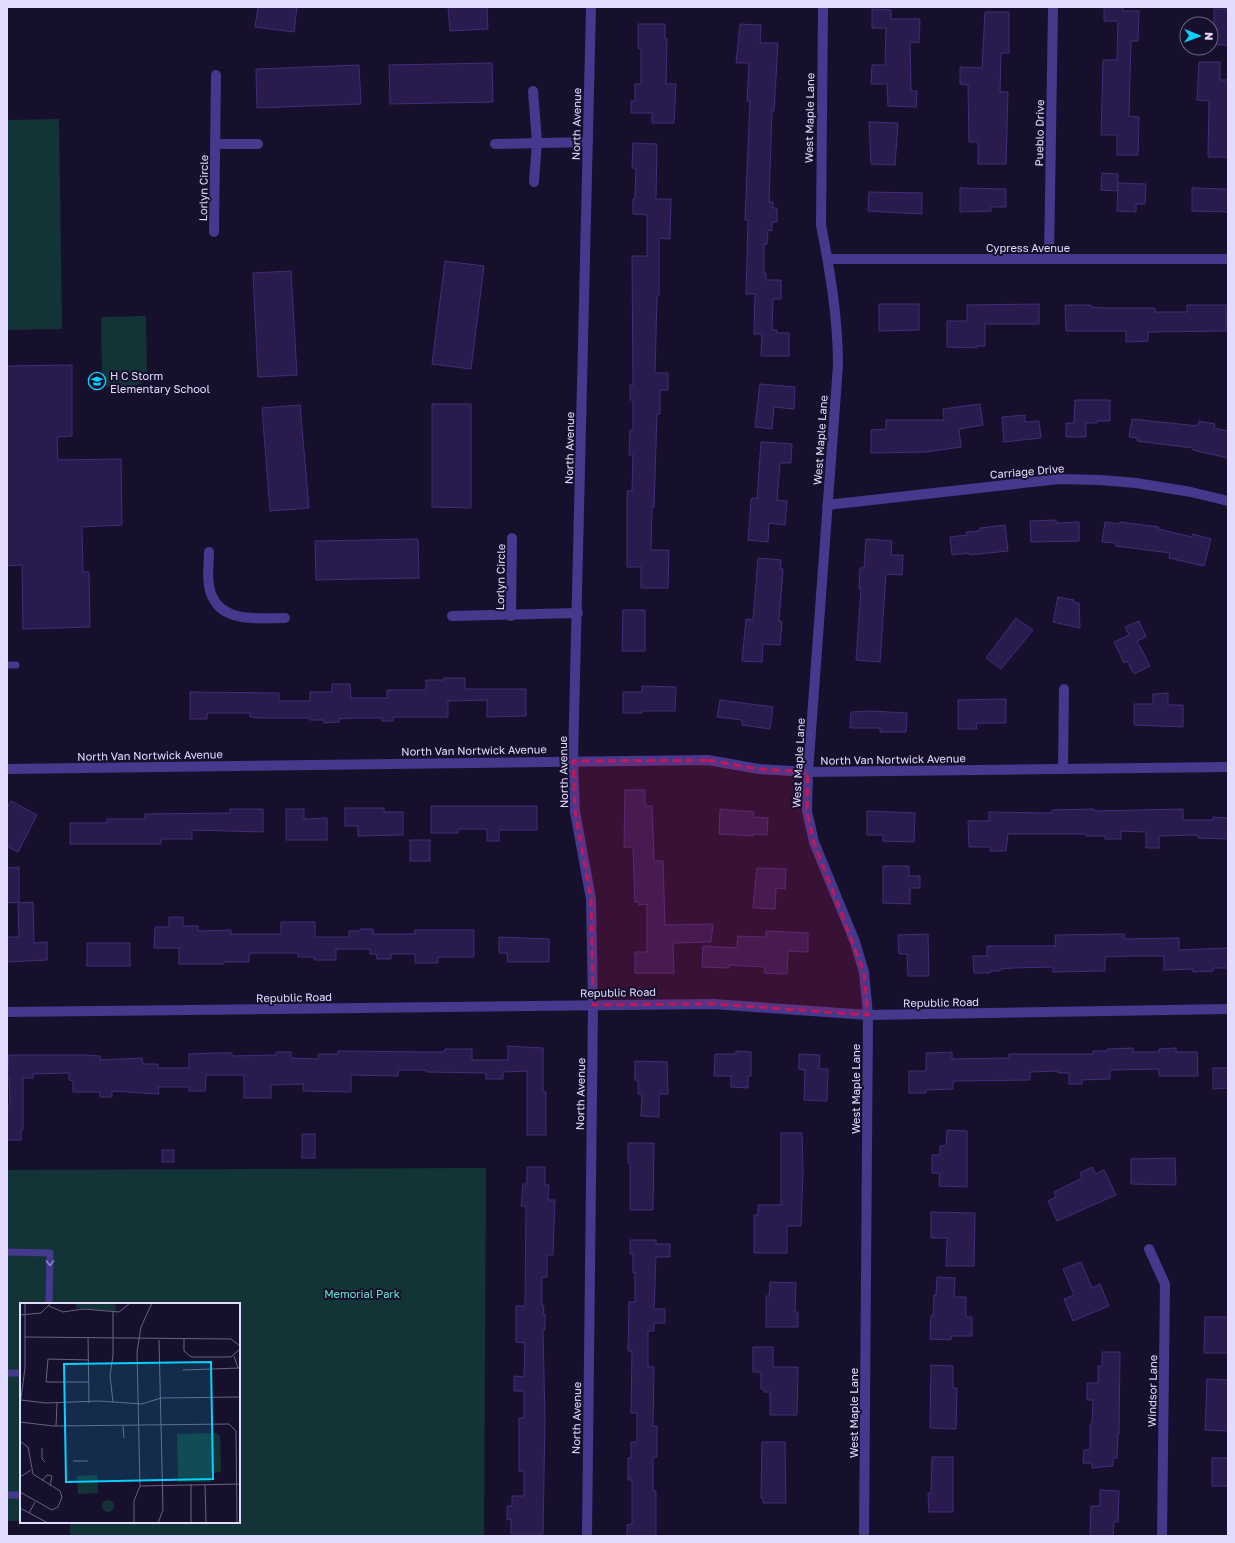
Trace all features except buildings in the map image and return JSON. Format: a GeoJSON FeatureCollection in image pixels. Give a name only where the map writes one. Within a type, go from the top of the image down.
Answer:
{"type":"FeatureCollection","features":[{"type":"Feature","properties":{"kind":"street","name":"North Avenue"},"geometry":{"type":"LineString","coordinates":[[587,1536],[593,1005],[592,899],[575,812],[573,761],[578,613],[591,7]]}},
{"type":"Feature","properties":{"kind":"street","name":"West Maple Lane"},"geometry":{"type":"LineString","coordinates":[[823,7],[820,193],[821,225],[828,259],[838,340],[828,504],[808,772],[807,811],[814,842],[855,942],[864,972],[868,1015],[864,1536]]}},
{"type":"Feature","properties":{"kind":"street","name":"Pueblo Drive"},"geometry":{"type":"LineString","coordinates":[[1049,259],[1052,7]]}},
{"type":"Feature","properties":{"kind":"street","name":"Lorlyn Circle"},"geometry":{"type":"LineString","coordinates":[[214,232],[216,75]]}},
{"type":"Feature","properties":{"kind":"street"},"geometry":{"type":"LineString","coordinates":[[533,91],[537,142],[534,182]]}},
{"type":"Feature","properties":{"kind":"street"},"geometry":{"type":"LineString","coordinates":[[496,144],[588,142]]}},
{"type":"Feature","properties":{"kind":"street","name":"Lorlyn Circle"},"geometry":{"type":"LineString","coordinates":[[215,144],[258,144]]}},
{"type":"Feature","properties":{"kind":"street","name":"Cypress Avenue"},"geometry":{"type":"LineString","coordinates":[[828,259],[1228,259]]}},
{"type":"Feature","properties":{"kind":"street","name":"Carriage Drive"},"geometry":{"type":"LineString","coordinates":[[828,504],[1059,479],[1100,480],[1136,484],[1191,492],[1228,501]]}},
{"type":"Feature","properties":{"kind":"street","name":"Lorlyn Circle"},"geometry":{"type":"LineString","coordinates":[[511,616],[512,538]]}},
{"type":"Feature","properties":{"kind":"street"},"geometry":{"type":"LineString","coordinates":[[209,552],[208,584],[212,598],[220,607],[229,614],[244,618],[285,618]]}},
{"type":"Feature","properties":{"kind":"street","name":"Lorlyn Circle"},"geometry":{"type":"LineString","coordinates":[[452,616],[511,616],[578,613]]}},
{"type":"Feature","properties":{"kind":"street"},"geometry":{"type":"LineString","coordinates":[[1063,768],[1064,689]]}},
{"type":"Feature","properties":{"kind":"street","name":"North Van Nortwick Avenue"},"geometry":{"type":"LineString","coordinates":[[7,769],[708,760],[759,769],[808,772],[1228,767]]}},
{"type":"Feature","properties":{"kind":"street","name":"Republic Road"},"geometry":{"type":"LineString","coordinates":[[7,1012],[713,1004],[868,1015],[1228,1009]]}},
{"type":"Feature","properties":{"kind":"street","name":"Windsor Lane"},"geometry":{"type":"LineString","coordinates":[[1149,1249],[1165,1284],[1162,1536]]}},
{"type":"Feature","properties":{"kind":"lane"},"geometry":{"type":"LineString","coordinates":[[7,665],[16,665]]}},
{"type":"Feature","properties":{"kind":"lane"},"geometry":{"type":"LineString","coordinates":[[7,1252],[50,1253],[50,1303]]}},
{"type":"Feature","properties":{"kind":"lane"},"geometry":{"type":"LineString","coordinates":[[7,1373],[20,1373]]}},
{"type":"Feature","properties":{"kind":"lane"},"geometry":{"type":"LineString","coordinates":[[7,1495],[20,1495]]}},
{"type":"Feature","properties":{"kind":"highlighted area"},"geometry":{"type":"Polygon","coordinates":[[[708,760],[759,769],[808,772],[807,811],[814,842],[864,972],[868,1015],[713,1004],[593,1005],[591,899],[575,812],[573,761],[708,760]]]}},
{"type":"Feature","properties":{"kind":"green space"},"geometry":{"type":"Polygon","coordinates":[[[59,119],[62,329],[7,330],[7,120],[59,119]]]}},
{"type":"Feature","properties":{"kind":"green space"},"geometry":{"type":"Polygon","coordinates":[[[146,316],[147,376],[138,385],[108,387],[102,378],[101,317],[146,316]]]}},
{"type":"Feature","properties":{"kind":"green space","name":"Memorial Park"},"geometry":{"type":"Polygon","coordinates":[[[486,1168],[484,1536],[70,1536],[70,1523],[240,1523],[240,1303],[20,1303],[20,1521],[7,1521],[7,1170],[486,1168]]]}},
{"type":"Feature","properties":{"kind":"place","name":"H C Storm Elementary School"},"geometry":{"type":"Point","coordinates":[97,381]}}]}
